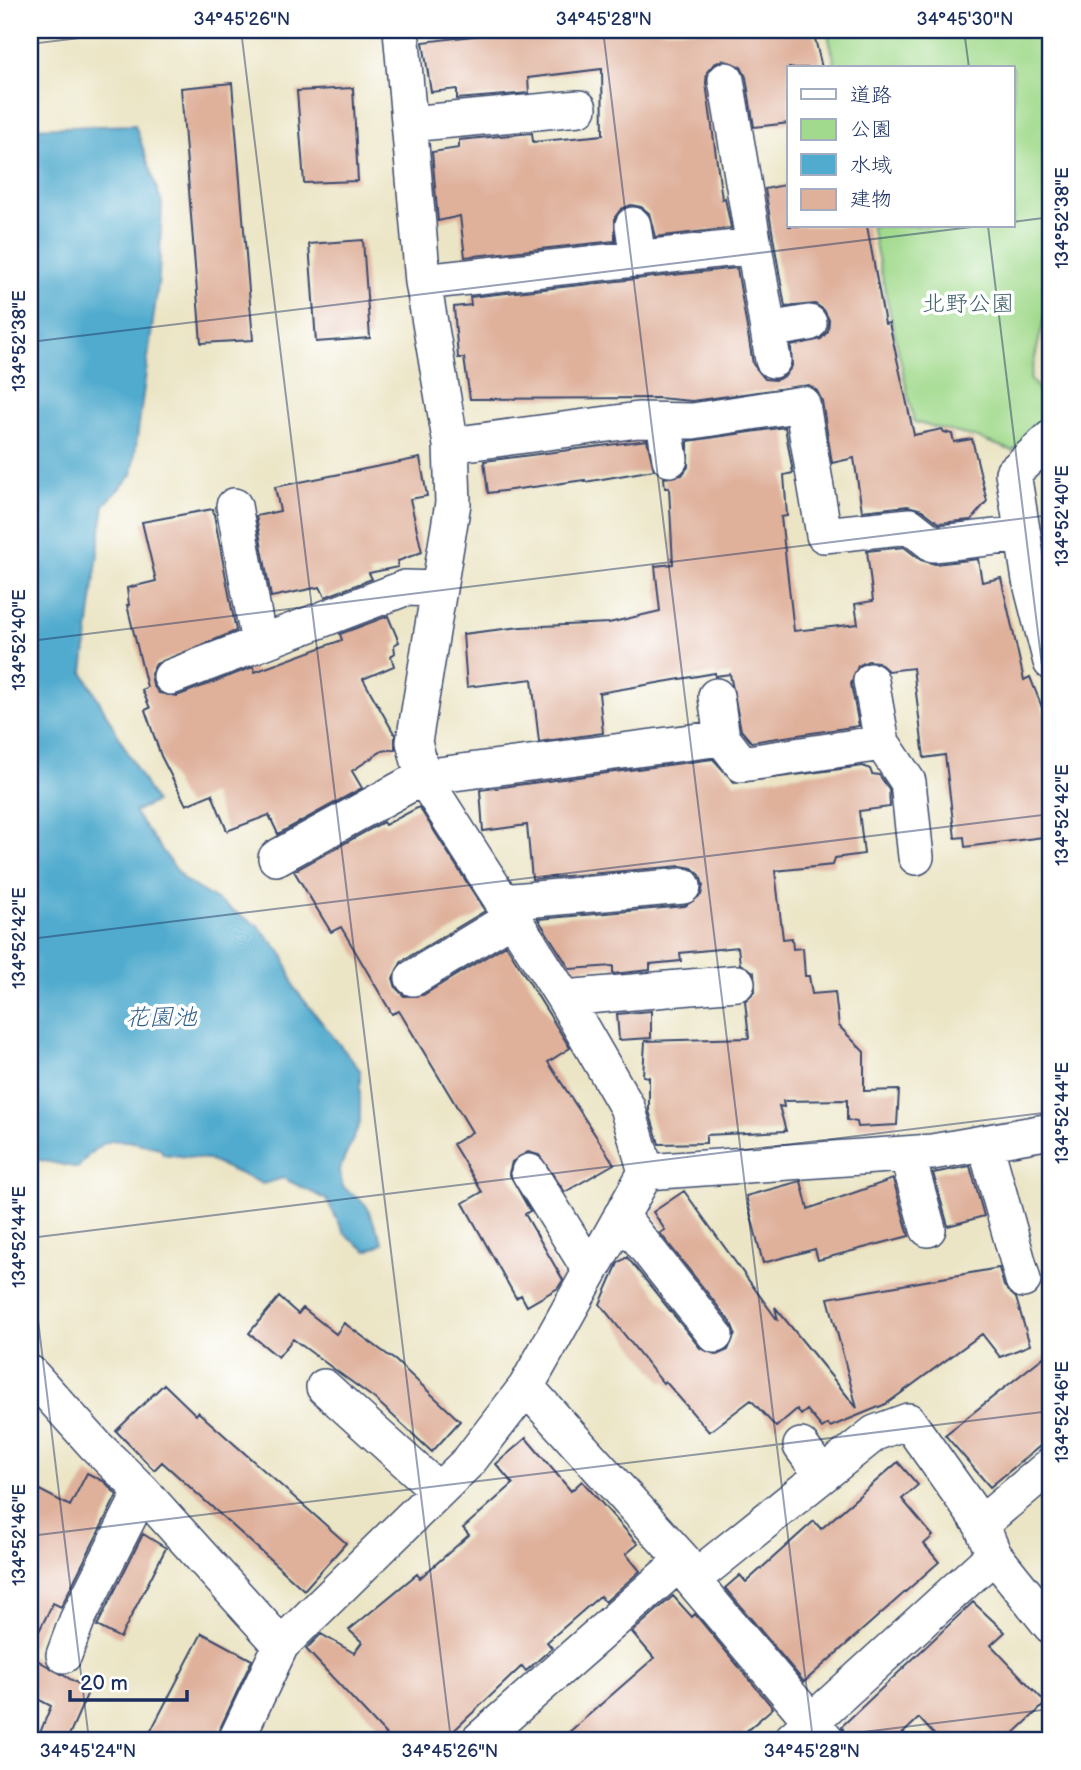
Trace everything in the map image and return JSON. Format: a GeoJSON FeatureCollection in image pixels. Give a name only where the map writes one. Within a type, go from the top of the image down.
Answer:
{"type":"FeatureCollection","features":[{"type":"Feature","properties":{"kind":"street"},"geometry":{"type":"LineString","coordinates":[[236,1740],[281,1645],[469,1461],[526,1387],[646,1172],[627,1107],[564,998],[423,778],[414,742],[453,503],[451,445],[423,282],[401,30]]}},
{"type":"Feature","properties":{"kind":"street"},"geometry":{"type":"LineString","coordinates":[[726,80],[770,345],[809,323]]}},
{"type":"Feature","properties":{"kind":"street"},"geometry":{"type":"LineString","coordinates":[[409,124],[579,108]]}},
{"type":"Feature","properties":{"kind":"street"},"geometry":{"type":"LineString","coordinates":[[423,282],[636,242],[754,246]]}},
{"type":"Feature","properties":{"kind":"street"},"geometry":{"type":"LineString","coordinates":[[451,445],[638,420],[693,421],[802,404],[824,535],[910,526],[933,544],[1023,534]]}},
{"type":"Feature","properties":{"kind":"street"},"geometry":{"type":"LineString","coordinates":[[664,421],[670,459]]}},
{"type":"Feature","properties":{"kind":"street"},"geometry":{"type":"LineString","coordinates":[[1051,438],[1013,473],[1030,580],[1051,662]]}},
{"type":"Feature","properties":{"kind":"street"},"geometry":{"type":"LineString","coordinates":[[234,506],[259,643]]}},
{"type":"Feature","properties":{"kind":"street"},"geometry":{"type":"LineString","coordinates":[[171,677],[405,588],[438,589]]}},
{"type":"Feature","properties":{"kind":"street"},"geometry":{"type":"LineString","coordinates":[[871,681],[882,743],[908,782],[916,857]]}},
{"type":"Feature","properties":{"kind":"street"},"geometry":{"type":"LineString","coordinates":[[716,696],[722,738],[742,764],[882,743]]}},
{"type":"Feature","properties":{"kind":"street"},"geometry":{"type":"LineString","coordinates":[[276,858],[423,778],[632,733],[722,738]]}},
{"type":"Feature","properties":{"kind":"street"},"geometry":{"type":"LineString","coordinates":[[413,978],[507,910],[683,886]]}},
{"type":"Feature","properties":{"kind":"street"},"geometry":{"type":"LineString","coordinates":[[564,998],[737,983]]}},
{"type":"Feature","properties":{"kind":"street"},"geometry":{"type":"LineString","coordinates":[[646,1172],[907,1154],[1051,1131]]}},
{"type":"Feature","properties":{"kind":"street"},"geometry":{"type":"LineString","coordinates":[[985,1143],[1023,1280]]}},
{"type":"Feature","properties":{"kind":"street"},"geometry":{"type":"LineString","coordinates":[[907,1154],[928,1229]]}},
{"type":"Feature","properties":{"kind":"street"},"geometry":{"type":"LineString","coordinates":[[529,1172],[590,1270]]}},
{"type":"Feature","properties":{"kind":"street"},"geometry":{"type":"LineString","coordinates":[[621,1216],[715,1335]]}},
{"type":"Feature","properties":{"kind":"street"},"geometry":{"type":"LineString","coordinates":[[30,1373],[95,1445],[142,1491],[281,1645]]}},
{"type":"Feature","properties":{"kind":"street"},"geometry":{"type":"LineString","coordinates":[[324,1387],[438,1490]]}},
{"type":"Feature","properties":{"kind":"street"},"geometry":{"type":"LineString","coordinates":[[526,1387],[688,1570],[810,1734],[988,1539],[1051,1465]]}},
{"type":"Feature","properties":{"kind":"street"},"geometry":{"type":"LineString","coordinates":[[480,1740],[688,1570],[822,1475],[875,1433],[922,1414],[988,1539],[1051,1626]]}},
{"type":"Feature","properties":{"kind":"street"},"geometry":{"type":"LineString","coordinates":[[801,1446],[822,1475]]}},
{"type":"Feature","properties":{"kind":"street"},"geometry":{"type":"LineString","coordinates":[[64,1655],[78,1620],[142,1491]]}},
{"type":"Feature","properties":{"kind":"green space","name":"北野公園"},"geometry":{"type":"Polygon","coordinates":[[[827,30],[1051,30],[1051,288],[1030,379],[1051,404],[1051,416],[1013,451],[978,438],[914,422],[871,228],[1014,228],[1014,66],[836,66],[827,30]]]}},
{"type":"Feature","properties":{"kind":"water","name":"花園池"},"geometry":{"type":"Polygon","coordinates":[[[135,125],[162,204],[159,277],[132,475],[104,505],[83,672],[155,802],[134,812],[184,880],[258,926],[283,954],[295,989],[360,1070],[360,1123],[339,1170],[343,1187],[366,1205],[383,1243],[367,1251],[345,1234],[326,1199],[283,1178],[263,1184],[206,1159],[163,1154],[160,1148],[123,1141],[105,1143],[96,1148],[78,1168],[30,1158],[30,128],[135,125]]]}},
{"type":"Feature","properties":{"kind":"building"},"geometry":{"type":"Polygon","coordinates":[[[523,30],[813,30],[822,66],[787,66],[787,123],[754,127],[746,77],[741,67],[723,60],[714,64],[707,72],[706,83],[722,199],[725,198],[731,228],[655,237],[649,213],[641,207],[631,205],[621,209],[615,217],[615,241],[465,257],[460,216],[438,221],[432,152],[459,148],[459,140],[532,133],[533,142],[603,135],[602,69],[528,78],[529,93],[457,99],[457,89],[431,92],[423,42],[523,30]]]}},
{"type":"Feature","properties":{"kind":"building"},"geometry":{"type":"Polygon","coordinates":[[[232,83],[253,340],[201,343],[181,88],[232,83]]]}},
{"type":"Feature","properties":{"kind":"building"},"geometry":{"type":"Polygon","coordinates":[[[353,88],[358,181],[304,183],[297,91],[353,88]]]}},
{"type":"Feature","properties":{"kind":"building"},"geometry":{"type":"Polygon","coordinates":[[[787,184],[787,228],[867,228],[885,324],[889,323],[914,435],[942,429],[952,434],[954,442],[972,439],[987,501],[971,520],[939,523],[922,510],[908,506],[862,511],[854,458],[832,463],[822,401],[817,391],[809,385],[692,401],[659,398],[470,399],[464,358],[458,358],[454,307],[471,305],[470,297],[737,268],[753,364],[765,379],[776,380],[785,376],[792,366],[791,346],[821,339],[828,331],[829,320],[824,310],[815,304],[785,307],[765,189],[787,184]]]}},
{"type":"Feature","properties":{"kind":"building"},"geometry":{"type":"Polygon","coordinates":[[[363,240],[370,338],[316,342],[309,244],[363,240]]]}},
{"type":"Feature","properties":{"kind":"building"},"geometry":{"type":"Polygon","coordinates":[[[785,427],[793,473],[784,475],[787,516],[781,517],[794,631],[858,624],[855,604],[873,601],[867,551],[904,547],[921,560],[935,564],[978,559],[982,582],[1001,578],[1024,680],[1030,677],[1051,730],[1051,836],[965,847],[964,837],[955,838],[945,755],[924,758],[913,668],[888,671],[878,662],[868,661],[858,666],[851,684],[859,726],[751,742],[741,730],[730,674],[715,676],[715,673],[599,693],[603,733],[539,742],[532,679],[467,687],[463,634],[521,627],[609,623],[660,611],[655,566],[673,564],[669,488],[665,488],[664,478],[682,475],[688,467],[688,441],[785,427]]]}},
{"type":"Feature","properties":{"kind":"building"},"geometry":{"type":"Polygon","coordinates":[[[647,440],[654,470],[585,482],[488,493],[484,461],[647,440]]]}},
{"type":"Feature","properties":{"kind":"building"},"geometry":{"type":"Polygon","coordinates":[[[420,458],[427,496],[410,499],[422,552],[398,561],[398,567],[369,573],[372,579],[325,597],[320,587],[271,597],[256,516],[280,511],[275,487],[420,458]]]}},
{"type":"Feature","properties":{"kind":"building"},"geometry":{"type":"Polygon","coordinates":[[[213,509],[236,631],[156,664],[151,674],[153,685],[159,693],[177,696],[253,667],[255,672],[342,640],[340,634],[388,616],[399,642],[394,645],[395,653],[391,656],[394,666],[363,679],[395,735],[395,749],[382,751],[352,771],[362,788],[278,834],[269,815],[227,831],[212,794],[186,805],[161,756],[145,710],[150,708],[142,690],[147,687],[127,605],[127,588],[156,581],[142,522],[213,509]]]}},
{"type":"Feature","properties":{"kind":"building"},"geometry":{"type":"Polygon","coordinates":[[[713,759],[735,783],[863,766],[870,769],[872,774],[879,775],[889,789],[890,807],[859,811],[864,854],[835,858],[833,865],[775,871],[783,939],[792,938],[793,949],[803,948],[805,976],[809,976],[812,994],[835,992],[839,1026],[864,1052],[864,1091],[899,1090],[897,1125],[858,1127],[857,1122],[847,1120],[847,1100],[783,1101],[784,1107],[779,1106],[786,1131],[706,1135],[706,1143],[659,1144],[649,1111],[649,1077],[643,1076],[645,1041],[749,1038],[745,1001],[755,991],[754,972],[740,964],[738,947],[680,953],[681,961],[650,964],[650,970],[613,974],[613,966],[570,969],[538,919],[685,906],[701,895],[703,885],[700,875],[692,868],[681,866],[532,879],[527,825],[483,831],[480,790],[713,759]]]}},
{"type":"Feature","properties":{"kind":"building"},"geometry":{"type":"Polygon","coordinates":[[[419,807],[485,911],[402,961],[393,978],[396,988],[404,996],[423,995],[506,945],[570,1048],[548,1062],[614,1164],[565,1192],[539,1155],[528,1152],[512,1162],[509,1173],[530,1211],[525,1214],[563,1280],[558,1288],[527,1306],[521,1295],[516,1298],[463,1203],[482,1192],[453,1144],[472,1132],[399,1011],[392,1014],[341,927],[331,932],[294,871],[383,822],[385,825],[419,807]]]}},
{"type":"Feature","properties":{"kind":"building"},"geometry":{"type":"Polygon","coordinates":[[[651,1011],[651,1038],[619,1040],[617,1014],[651,1011]]]}},
{"type":"Feature","properties":{"kind":"building"},"geometry":{"type":"Polygon","coordinates":[[[970,1166],[984,1216],[948,1226],[933,1173],[970,1166]]]}},
{"type":"Feature","properties":{"kind":"building"},"geometry":{"type":"Polygon","coordinates":[[[893,1179],[909,1236],[818,1260],[815,1249],[763,1263],[746,1196],[801,1181],[808,1209],[893,1179]]]}},
{"type":"Feature","properties":{"kind":"building"},"geometry":{"type":"Polygon","coordinates":[[[684,1191],[778,1321],[775,1307],[857,1408],[828,1298],[999,1268],[1004,1286],[1016,1298],[1030,1345],[1000,1357],[982,1334],[886,1404],[830,1427],[828,1424],[822,1428],[807,1410],[801,1415],[797,1409],[776,1427],[751,1400],[709,1432],[665,1381],[663,1383],[600,1304],[618,1263],[627,1257],[700,1348],[717,1355],[728,1350],[735,1333],[731,1323],[660,1233],[665,1230],[653,1212],[684,1191]]]}},
{"type":"Feature","properties":{"kind":"building"},"geometry":{"type":"Polygon","coordinates":[[[279,1297],[298,1314],[303,1308],[336,1334],[344,1323],[396,1361],[460,1421],[432,1452],[375,1399],[293,1339],[278,1357],[249,1333],[279,1297]]]}},
{"type":"Feature","properties":{"kind":"building"},"geometry":{"type":"Polygon","coordinates":[[[1051,1351],[1051,1437],[990,1487],[945,1435],[1051,1351]]]}},
{"type":"Feature","properties":{"kind":"building"},"geometry":{"type":"Polygon","coordinates":[[[164,1384],[196,1415],[198,1412],[346,1543],[304,1590],[162,1462],[154,1470],[116,1431],[164,1384]]]}},
{"type":"Feature","properties":{"kind":"building"},"geometry":{"type":"Polygon","coordinates":[[[526,1438],[571,1491],[582,1481],[638,1544],[626,1554],[640,1571],[605,1602],[600,1596],[547,1642],[552,1648],[526,1671],[522,1666],[444,1740],[391,1740],[306,1649],[321,1634],[354,1653],[362,1642],[349,1630],[417,1574],[420,1578],[469,1535],[463,1528],[513,1484],[496,1464],[526,1438]]]}},
{"type":"Feature","properties":{"kind":"building"},"geometry":{"type":"Polygon","coordinates":[[[898,1462],[918,1485],[902,1499],[933,1536],[924,1544],[939,1562],[804,1682],[725,1588],[740,1575],[746,1582],[814,1521],[821,1529],[898,1462]]]}},
{"type":"Feature","properties":{"kind":"building"},"geometry":{"type":"Polygon","coordinates":[[[87,1473],[105,1482],[117,1495],[61,1607],[53,1603],[30,1649],[30,1485],[70,1506],[87,1473]]]}},
{"type":"Feature","properties":{"kind":"building"},"geometry":{"type":"Polygon","coordinates":[[[143,1534],[166,1548],[120,1638],[97,1626],[143,1534]]]}},
{"type":"Feature","properties":{"kind":"building"},"geometry":{"type":"Polygon","coordinates":[[[673,1596],[692,1617],[695,1614],[773,1708],[736,1740],[560,1740],[654,1658],[632,1632],[673,1596]]]}},
{"type":"Feature","properties":{"kind":"building"},"geometry":{"type":"Polygon","coordinates":[[[973,1602],[1005,1632],[991,1645],[1046,1703],[1007,1740],[939,1740],[919,1718],[896,1740],[847,1740],[842,1726],[973,1602]]]}},
{"type":"Feature","properties":{"kind":"building"},"geometry":{"type":"Polygon","coordinates":[[[202,1633],[252,1660],[217,1735],[214,1740],[146,1740],[202,1633]]]}},
{"type":"Feature","properties":{"kind":"building"},"geometry":{"type":"Polygon","coordinates":[[[30,1656],[89,1690],[67,1740],[37,1740],[51,1706],[30,1695],[30,1656]]]}}]}
